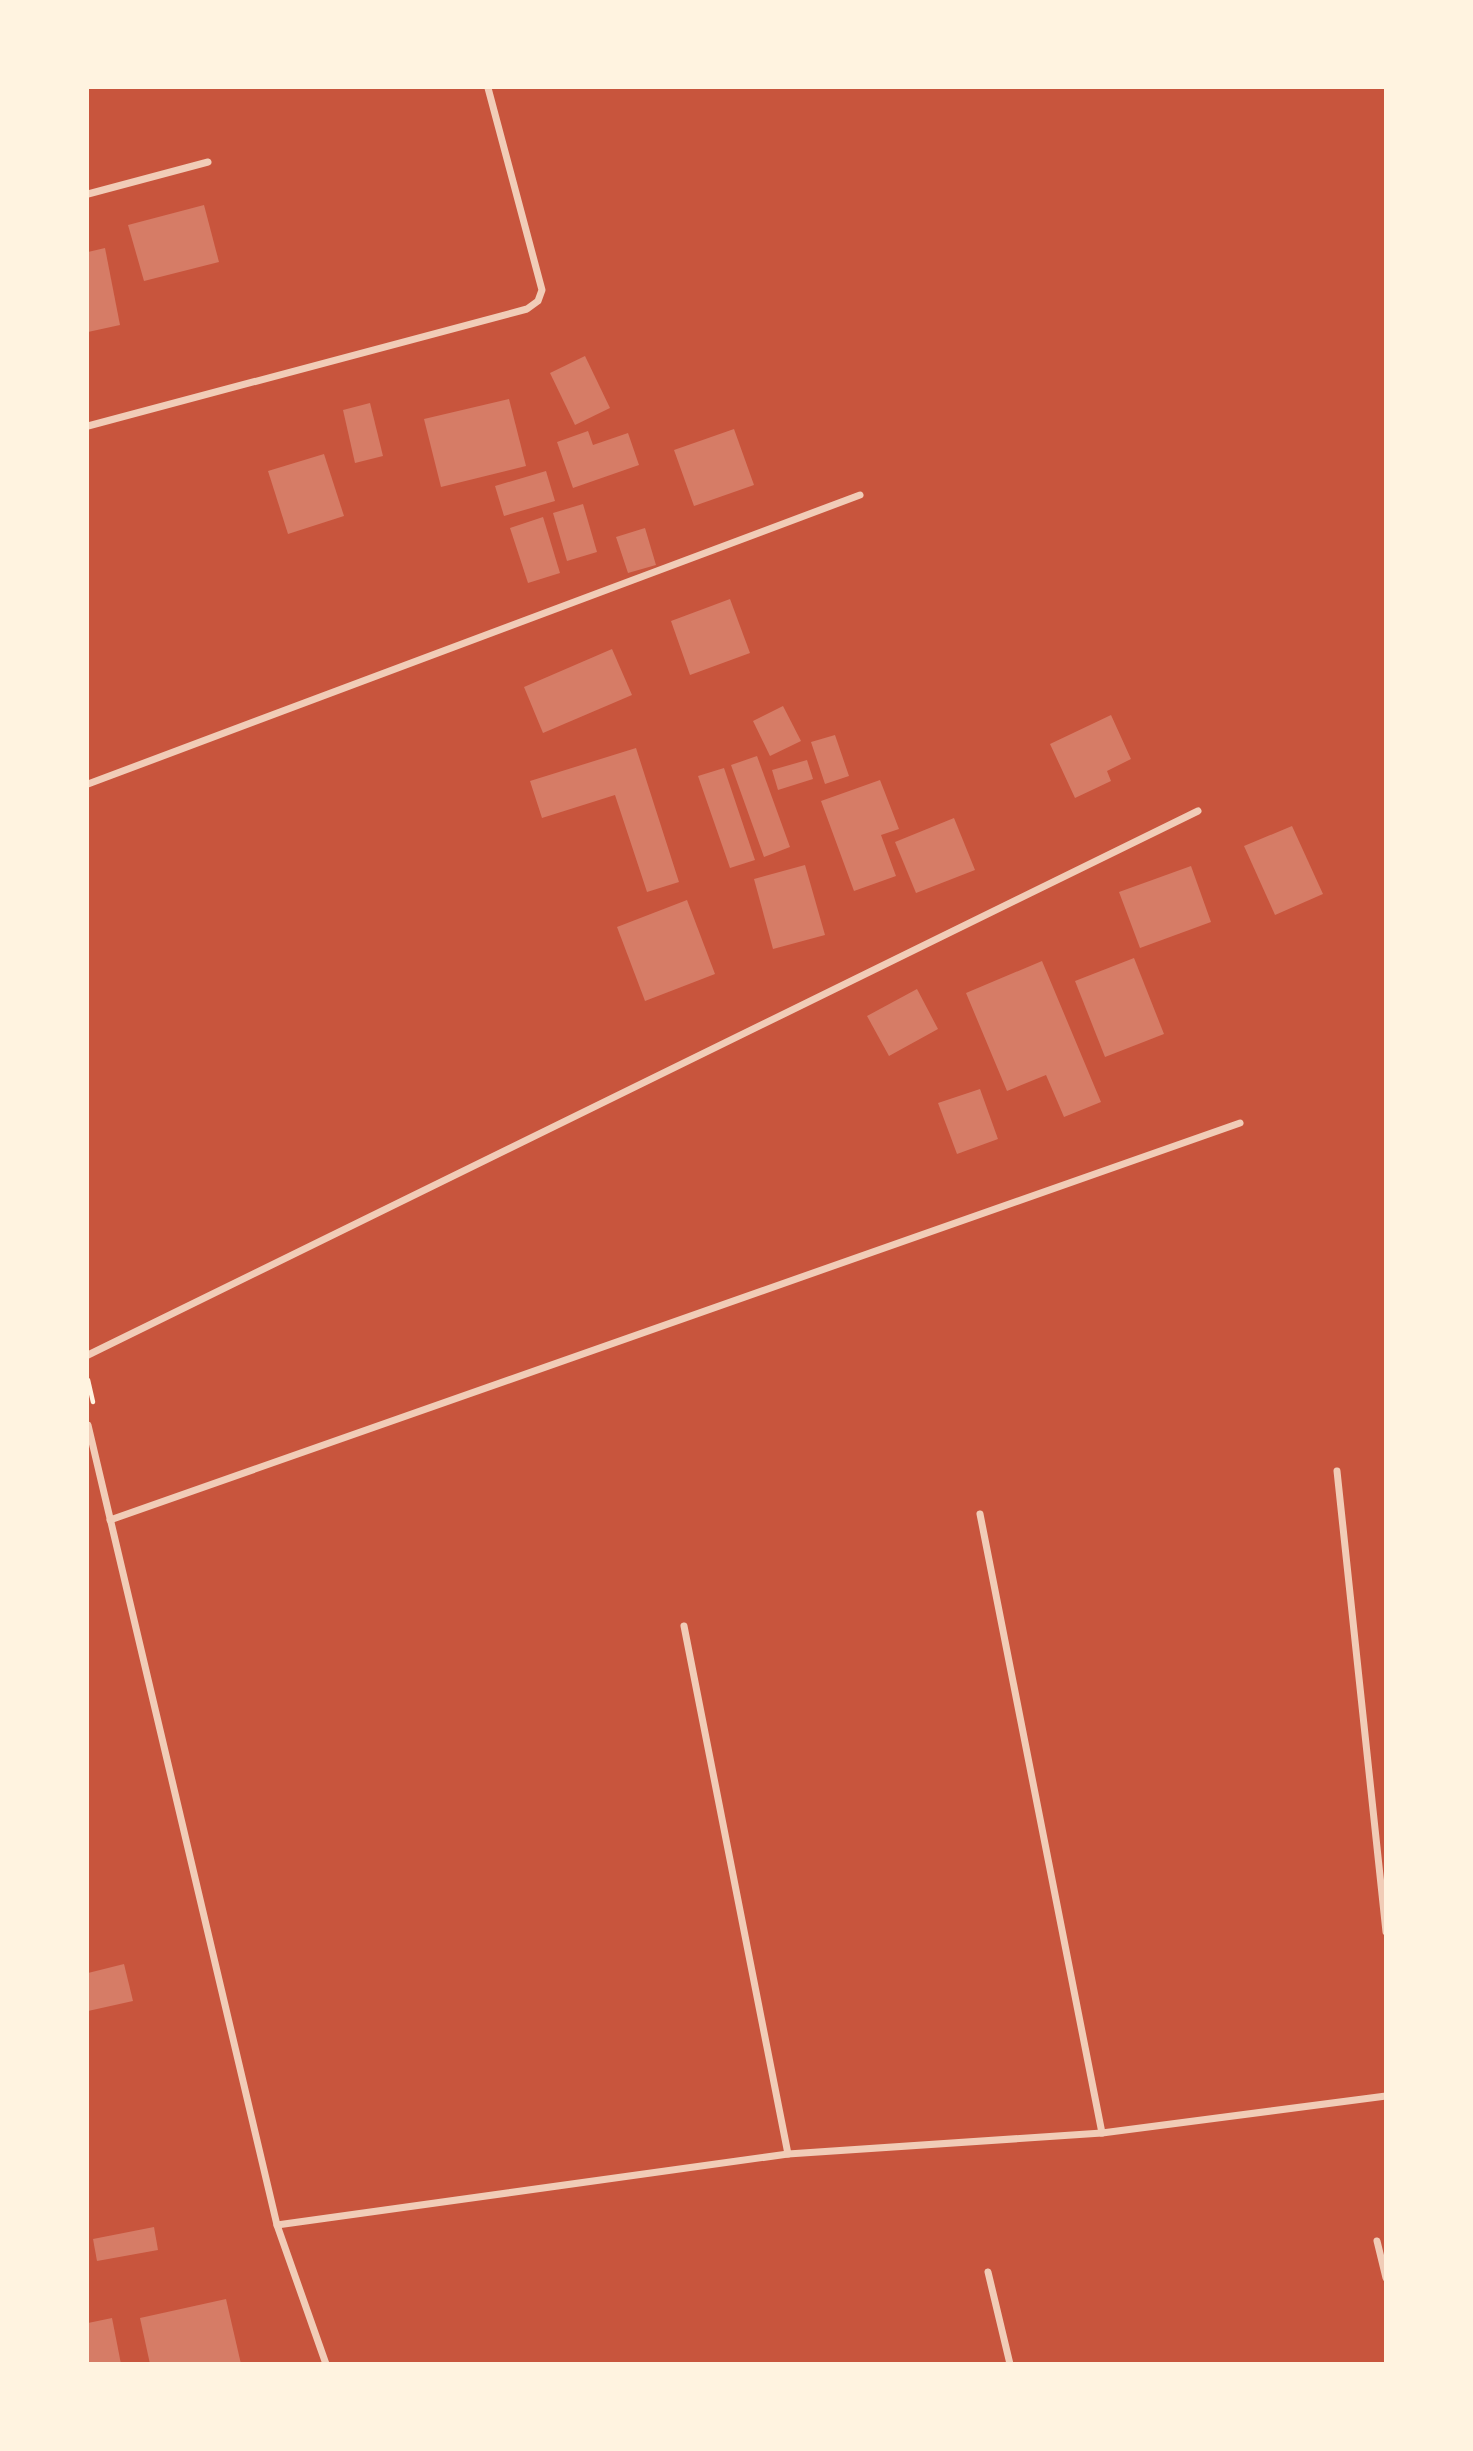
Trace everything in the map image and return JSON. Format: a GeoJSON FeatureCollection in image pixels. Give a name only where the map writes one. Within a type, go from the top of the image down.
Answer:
{"type":"FeatureCollection","features":[{"type":"Feature","properties":{"kind":"street"},"geometry":{"type":"LineString","coordinates":[[88,426],[527,309],[538,301],[542,290],[536,260],[519,211],[488,88]]}},
{"type":"Feature","properties":{"kind":"street"},"geometry":{"type":"LineString","coordinates":[[88,194],[208,162]]}},
{"type":"Feature","properties":{"kind":"street"},"geometry":{"type":"LineString","coordinates":[[88,785],[860,495]]}},
{"type":"Feature","properties":{"kind":"street"},"geometry":{"type":"LineString","coordinates":[[88,1355],[1198,811]]}},
{"type":"Feature","properties":{"kind":"street"},"geometry":{"type":"LineString","coordinates":[[110,1520],[1240,1122]]}},
{"type":"Feature","properties":{"kind":"street"},"geometry":{"type":"LineString","coordinates":[[88,1425],[277,2225],[326,2364]]}},
{"type":"Feature","properties":{"kind":"street"},"geometry":{"type":"LineString","coordinates":[[1337,1471],[1385,1932]]}},
{"type":"Feature","properties":{"kind":"street"},"geometry":{"type":"LineString","coordinates":[[980,1514],[1102,2133]]}},
{"type":"Feature","properties":{"kind":"street"},"geometry":{"type":"LineString","coordinates":[[684,1626],[788,2154]]}},
{"type":"Feature","properties":{"kind":"street"},"geometry":{"type":"LineString","coordinates":[[277,2225],[788,2154],[1102,2133],[1385,2096]]}},
{"type":"Feature","properties":{"kind":"street"},"geometry":{"type":"LineString","coordinates":[[1377,2241],[1385,2278]]}},
{"type":"Feature","properties":{"kind":"street"},"geometry":{"type":"LineString","coordinates":[[988,2272],[1010,2364]]}},
{"type":"Feature","properties":{"kind":"building"},"geometry":{"type":"Polygon","coordinates":[[[204,205],[219,262],[144,281],[128,225],[204,205]]]}},
{"type":"Feature","properties":{"kind":"building"},"geometry":{"type":"Polygon","coordinates":[[[105,248],[120,325],[88,332],[88,252],[105,248]]]}},
{"type":"Feature","properties":{"kind":"building"},"geometry":{"type":"Polygon","coordinates":[[[585,356],[610,408],[575,425],[550,373],[585,356]]]}},
{"type":"Feature","properties":{"kind":"building"},"geometry":{"type":"Polygon","coordinates":[[[509,399],[526,466],[441,487],[424,419],[509,399]]]}},
{"type":"Feature","properties":{"kind":"building"},"geometry":{"type":"Polygon","coordinates":[[[370,403],[383,456],[355,463],[343,410],[370,403]]]}},
{"type":"Feature","properties":{"kind":"building"},"geometry":{"type":"Polygon","coordinates":[[[734,429],[754,485],[694,506],[674,450],[734,429]]]}},
{"type":"Feature","properties":{"kind":"building"},"geometry":{"type":"Polygon","coordinates":[[[588,431],[593,445],[628,433],[639,465],[573,488],[557,442],[588,431]]]}},
{"type":"Feature","properties":{"kind":"building"},"geometry":{"type":"Polygon","coordinates":[[[324,454],[344,516],[288,534],[268,471],[324,454]]]}},
{"type":"Feature","properties":{"kind":"building"},"geometry":{"type":"Polygon","coordinates":[[[546,471],[555,501],[504,516],[495,486],[546,471]]]}},
{"type":"Feature","properties":{"kind":"building"},"geometry":{"type":"Polygon","coordinates":[[[583,504],[597,552],[567,561],[553,513],[583,504]]]}},
{"type":"Feature","properties":{"kind":"building"},"geometry":{"type":"Polygon","coordinates":[[[543,517],[560,573],[528,583],[510,528],[543,517]]]}},
{"type":"Feature","properties":{"kind":"building"},"geometry":{"type":"Polygon","coordinates":[[[645,528],[656,565],[628,573],[616,537],[645,528]]]}},
{"type":"Feature","properties":{"kind":"building"},"geometry":{"type":"Polygon","coordinates":[[[730,599],[750,653],[690,675],[671,621],[730,599]]]}},
{"type":"Feature","properties":{"kind":"building"},"geometry":{"type":"Polygon","coordinates":[[[612,649],[632,695],[543,733],[524,687],[612,649]]]}},
{"type":"Feature","properties":{"kind":"building"},"geometry":{"type":"Polygon","coordinates":[[[783,706],[801,741],[770,756],[753,721],[783,706]]]}},
{"type":"Feature","properties":{"kind":"building"},"geometry":{"type":"Polygon","coordinates":[[[1111,715],[1131,759],[1107,771],[1111,781],[1075,798],[1050,744],[1111,715]]]}},
{"type":"Feature","properties":{"kind":"building"},"geometry":{"type":"Polygon","coordinates":[[[835,735],[849,776],[825,784],[811,742],[835,735]]]}},
{"type":"Feature","properties":{"kind":"building"},"geometry":{"type":"Polygon","coordinates":[[[636,748],[679,882],[647,892],[615,795],[542,818],[530,781],[636,748]]]}},
{"type":"Feature","properties":{"kind":"building"},"geometry":{"type":"Polygon","coordinates":[[[757,756],[790,847],[764,857],[731,765],[757,756]]]}},
{"type":"Feature","properties":{"kind":"building"},"geometry":{"type":"Polygon","coordinates":[[[807,760],[813,779],[778,790],[772,770],[807,760]]]}},
{"type":"Feature","properties":{"kind":"building"},"geometry":{"type":"Polygon","coordinates":[[[724,768],[755,860],[730,868],[698,776],[724,768]]]}},
{"type":"Feature","properties":{"kind":"building"},"geometry":{"type":"Polygon","coordinates":[[[880,780],[899,829],[881,835],[896,876],[854,891],[821,801],[880,780]]]}},
{"type":"Feature","properties":{"kind":"building"},"geometry":{"type":"Polygon","coordinates":[[[954,818],[975,870],[916,893],[895,842],[954,818]]]}},
{"type":"Feature","properties":{"kind":"building"},"geometry":{"type":"Polygon","coordinates":[[[1292,826],[1323,894],[1275,915],[1244,846],[1292,826]]]}},
{"type":"Feature","properties":{"kind":"building"},"geometry":{"type":"Polygon","coordinates":[[[805,865],[825,935],[773,949],[754,879],[805,865]]]}},
{"type":"Feature","properties":{"kind":"building"},"geometry":{"type":"Polygon","coordinates":[[[1191,866],[1211,922],[1140,948],[1119,892],[1191,866]]]}},
{"type":"Feature","properties":{"kind":"building"},"geometry":{"type":"Polygon","coordinates":[[[687,900],[715,974],[645,1001],[617,927],[687,900]]]}},
{"type":"Feature","properties":{"kind":"building"},"geometry":{"type":"Polygon","coordinates":[[[1134,958],[1164,1034],[1105,1057],[1075,981],[1134,958]]]}},
{"type":"Feature","properties":{"kind":"building"},"geometry":{"type":"Polygon","coordinates":[[[1042,961],[1101,1102],[1064,1117],[1046,1075],[1007,1091],[966,993],[1042,961]]]}},
{"type":"Feature","properties":{"kind":"building"},"geometry":{"type":"Polygon","coordinates":[[[917,989],[938,1029],[889,1056],[867,1016],[917,989]]]}},
{"type":"Feature","properties":{"kind":"building"},"geometry":{"type":"Polygon","coordinates":[[[980,1089],[998,1139],[957,1154],[938,1103],[980,1089]]]}},
{"type":"Feature","properties":{"kind":"building"},"geometry":{"type":"Polygon","coordinates":[[[124,1964],[133,2001],[88,2011],[88,1973],[124,1964]]]}},
{"type":"Feature","properties":{"kind":"building"},"geometry":{"type":"Polygon","coordinates":[[[154,2227],[158,2250],[97,2261],[93,2239],[154,2227]]]}},
{"type":"Feature","properties":{"kind":"building"},"geometry":{"type":"Polygon","coordinates":[[[226,2299],[241,2364],[150,2364],[140,2318],[226,2299]]]}},
{"type":"Feature","properties":{"kind":"building"},"geometry":{"type":"Polygon","coordinates":[[[112,2318],[121,2364],[88,2364],[88,2323],[112,2318]]]}}]}
